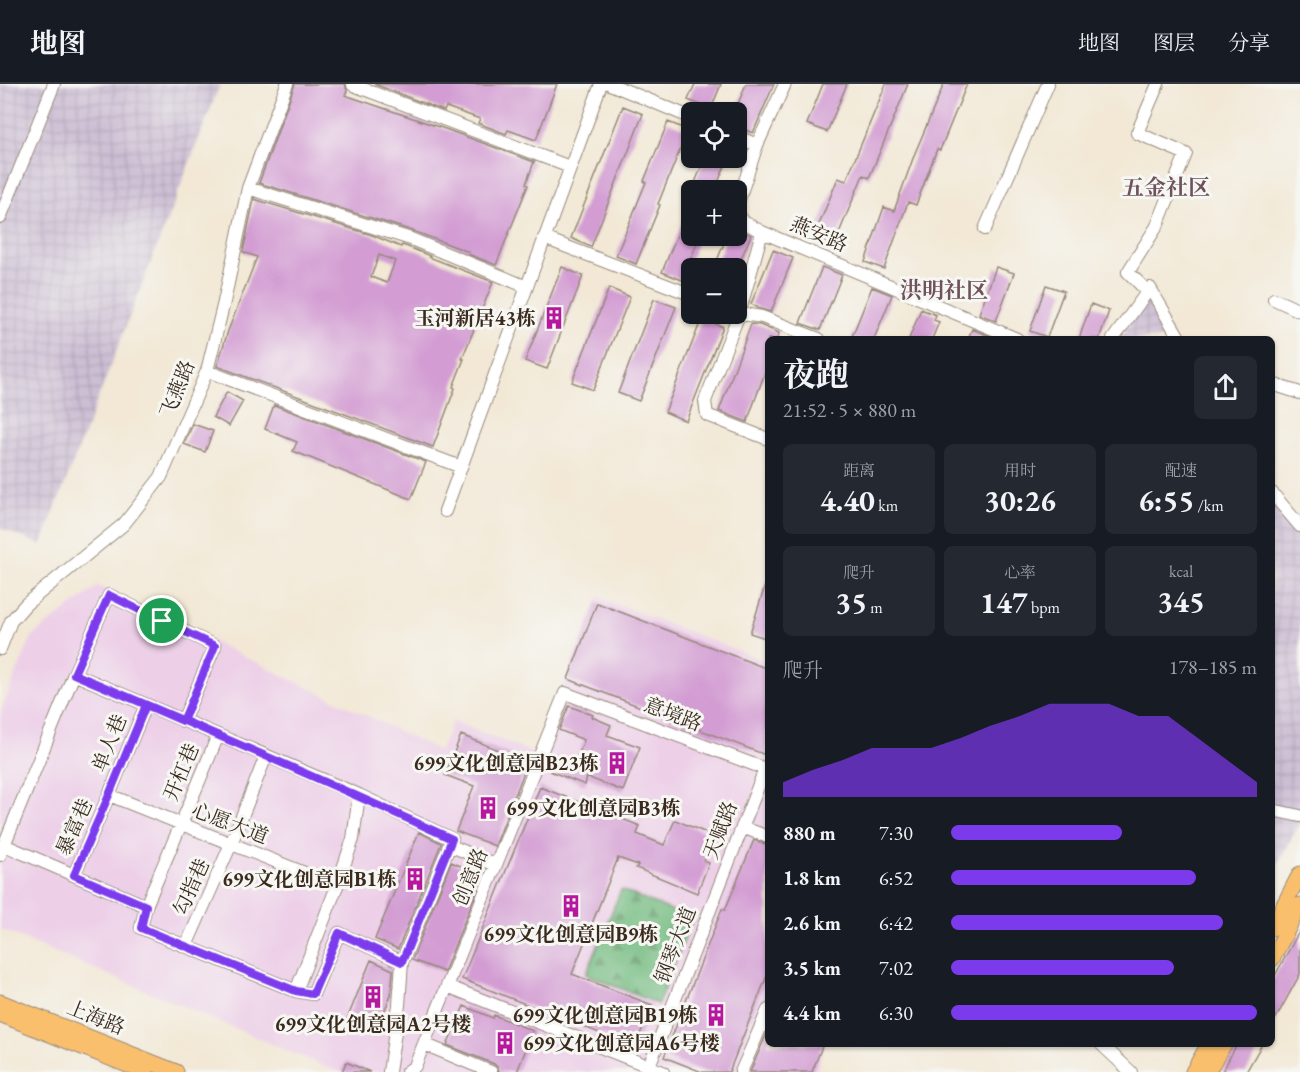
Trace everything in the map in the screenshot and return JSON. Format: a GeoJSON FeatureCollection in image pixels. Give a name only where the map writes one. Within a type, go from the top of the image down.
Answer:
{"type":"FeatureCollection","features":[{"type":"Feature","properties":{"kind":"main road"},"geometry":{"type":"LineString","coordinates":[[1275,922],[1300,873]]}},
{"type":"Feature","properties":{"kind":"main road"},"geometry":{"type":"LineString","coordinates":[[1275,953],[1300,904]]}},
{"type":"Feature","properties":{"kind":"main road","name":"上海路"},"geometry":{"type":"LineString","coordinates":[[0,1002],[176,1072]]}},
{"type":"Feature","properties":{"kind":"main road","name":"上海路"},"geometry":{"type":"LineString","coordinates":[[0,1014],[145,1072]]}},
{"type":"Feature","properties":{"kind":"main road"},"geometry":{"type":"LineString","coordinates":[[1193,1072],[1207,1047]]}},
{"type":"Feature","properties":{"kind":"main road"},"geometry":{"type":"LineString","coordinates":[[1207,1072],[1222,1047]]}},
{"type":"Feature","properties":{"kind":"street"},"geometry":{"type":"LineString","coordinates":[[0,218],[54,84]]}},
{"type":"Feature","properties":{"kind":"street","name":"飞燕路"},"geometry":{"type":"LineString","coordinates":[[0,650],[11,621],[26,604],[124,524],[161,477],[207,371],[248,188],[286,84]]}},
{"type":"Feature","properties":{"kind":"street"},"geometry":{"type":"LineString","coordinates":[[445,511],[601,84]]}},
{"type":"Feature","properties":{"kind":"street"},"geometry":{"type":"LineString","coordinates":[[610,84],[681,113]]}},
{"type":"Feature","properties":{"kind":"street","name":"燕安路"},"geometry":{"type":"LineString","coordinates":[[785,84],[757,145],[738,202],[737,213],[744,222],[762,232],[1008,336]]}},
{"type":"Feature","properties":{"kind":"street"},"geometry":{"type":"LineString","coordinates":[[985,229],[1048,84]]}},
{"type":"Feature","properties":{"kind":"street"},"geometry":{"type":"LineString","coordinates":[[1148,292],[1128,272],[1157,226],[1186,154],[1137,133],[1158,84]]}},
{"type":"Feature","properties":{"kind":"street"},"geometry":{"type":"LineString","coordinates":[[353,85],[570,168]]}},
{"type":"Feature","properties":{"kind":"street"},"geometry":{"type":"LineString","coordinates":[[747,141],[757,145]]}},
{"type":"Feature","properties":{"kind":"street"},"geometry":{"type":"LineString","coordinates":[[248,188],[411,239],[527,287]]}},
{"type":"Feature","properties":{"kind":"street"},"geometry":{"type":"LineString","coordinates":[[747,283],[762,232]]}},
{"type":"Feature","properties":{"kind":"street"},"geometry":{"type":"LineString","coordinates":[[544,238],[681,291]]}},
{"type":"Feature","properties":{"kind":"street"},"geometry":{"type":"LineString","coordinates":[[1115,336],[1150,288],[1178,336]]}},
{"type":"Feature","properties":{"kind":"street"},"geometry":{"type":"LineString","coordinates":[[1274,299],[1300,311]]}},
{"type":"Feature","properties":{"kind":"street"},"geometry":{"type":"LineString","coordinates":[[747,314],[762,317],[811,336]]}},
{"type":"Feature","properties":{"kind":"street"},"geometry":{"type":"LineString","coordinates":[[734,324],[705,400],[707,415],[765,438]]}},
{"type":"Feature","properties":{"kind":"street"},"geometry":{"type":"LineString","coordinates":[[207,371],[461,467]]}},
{"type":"Feature","properties":{"kind":"street"},"geometry":{"type":"LineString","coordinates":[[1275,385],[1300,393]]}},
{"type":"Feature","properties":{"kind":"street"},"geometry":{"type":"LineString","coordinates":[[1275,497],[1300,526]]}},
{"type":"Feature","properties":{"kind":"street"},"geometry":{"type":"LineString","coordinates":[[183,721],[215,646],[109,595],[2,850],[74,875],[146,906],[141,928],[296,991],[313,994],[339,933],[402,962]]}},
{"type":"Feature","properties":{"kind":"street"},"geometry":{"type":"LineString","coordinates":[[74,674],[359,795],[452,839],[402,962],[399,1005],[389,1072]]}},
{"type":"Feature","properties":{"kind":"street","name":"意境路"},"geometry":{"type":"LineString","coordinates":[[565,693],[765,770]]}},
{"type":"Feature","properties":{"kind":"street","name":"创意路"},"geometry":{"type":"LineString","coordinates":[[407,1072],[415,1066],[565,693]]}},
{"type":"Feature","properties":{"kind":"street","name":"单人巷"},"geometry":{"type":"LineString","coordinates":[[109,795],[146,705]]}},
{"type":"Feature","properties":{"kind":"street","name":"开杠巷"},"geometry":{"type":"LineString","coordinates":[[146,906],[218,735]]}},
{"type":"Feature","properties":{"kind":"street","name":"勾指巷"},"geometry":{"type":"LineString","coordinates":[[186,946],[231,844],[266,756]]}},
{"type":"Feature","properties":{"kind":"street","name":"天赋路"},"geometry":{"type":"LineString","coordinates":[[712,904],[765,772]]}},
{"type":"Feature","properties":{"kind":"street","name":"心愿大道"},"geometry":{"type":"LineString","coordinates":[[109,795],[337,886]]}},
{"type":"Feature","properties":{"kind":"street","name":"暴富巷"},"geometry":{"type":"LineString","coordinates":[[74,875],[109,795]]}},
{"type":"Feature","properties":{"kind":"street"},"geometry":{"type":"LineString","coordinates":[[296,991],[353,839],[359,795]]}},
{"type":"Feature","properties":{"kind":"street"},"geometry":{"type":"LineString","coordinates":[[1275,811],[1300,816]]}},
{"type":"Feature","properties":{"kind":"street"},"geometry":{"type":"LineString","coordinates":[[742,827],[765,836]]}},
{"type":"Feature","properties":{"kind":"street"},"geometry":{"type":"LineString","coordinates":[[449,845],[496,865]]}},
{"type":"Feature","properties":{"kind":"street","name":"钢琴大道"},"geometry":{"type":"LineString","coordinates":[[649,1066],[712,904]]}},
{"type":"Feature","properties":{"kind":"street"},"geometry":{"type":"LineString","coordinates":[[447,986],[634,1067],[649,1066],[663,1072]]}},
{"type":"Feature","properties":{"kind":"street"},"geometry":{"type":"LineString","coordinates":[[741,1072],[765,1017]]}},
{"type":"Feature","properties":{"kind":"street"},"geometry":{"type":"LineString","coordinates":[[424,1044],[491,1072]]}},
{"type":"Feature","properties":{"kind":"street"},"geometry":{"type":"LineString","coordinates":[[1104,1047],[1131,1072]]}},
{"type":"Feature","properties":{"kind":"shaded area"},"geometry":{"type":"Polygon","coordinates":[[[0,84],[220,84],[41,545],[0,528],[0,84]]]}},
{"type":"Feature","properties":{"kind":"shaded area"},"geometry":{"type":"Polygon","coordinates":[[[1148,294],[1172,336],[1122,336],[1148,294]]]}},
{"type":"Feature","properties":{"kind":"shaded area"},"geometry":{"type":"Polygon","coordinates":[[[1275,502],[1300,523],[1300,823],[1275,869],[1275,502]]]}},
{"type":"Feature","properties":{"kind":"shaded area"},"geometry":{"type":"Polygon","coordinates":[[[98,586],[440,751],[453,721],[536,754],[598,597],[765,661],[765,1047],[824,1047],[816,1072],[338,1072],[0,929],[0,713],[32,636],[98,586]]]}},
{"type":"Feature","properties":{"kind":"green space"},"geometry":{"type":"Polygon","coordinates":[[[621,890],[693,919],[658,1004],[586,974],[621,890]]]}},
{"type":"Feature","properties":{"kind":"building"},"geometry":{"type":"Polygon","coordinates":[[[295,84],[345,84],[347,91],[345,95],[534,162],[526,184],[528,185],[496,265],[413,231],[259,183],[295,84]]]}},
{"type":"Feature","properties":{"kind":"building"},"geometry":{"type":"Polygon","coordinates":[[[374,84],[557,84],[536,140],[508,130],[506,134],[478,123],[480,119],[446,107],[444,111],[374,84]]]}},
{"type":"Feature","properties":{"kind":"building"},"geometry":{"type":"Polygon","coordinates":[[[695,84],[721,84],[714,102],[688,100],[695,84]]]}},
{"type":"Feature","properties":{"kind":"building"},"geometry":{"type":"Polygon","coordinates":[[[746,84],[774,84],[753,133],[747,131],[747,102],[739,102],[746,84]]]}},
{"type":"Feature","properties":{"kind":"building"},"geometry":{"type":"Polygon","coordinates":[[[823,84],[847,84],[827,132],[807,124],[823,84]]]}},
{"type":"Feature","properties":{"kind":"building"},"geometry":{"type":"Polygon","coordinates":[[[886,84],[908,84],[869,178],[863,175],[834,245],[814,237],[838,178],[846,181],[886,84]]]}},
{"type":"Feature","properties":{"kind":"building"},"geometry":{"type":"Polygon","coordinates":[[[944,84],[967,84],[940,150],[937,149],[916,205],[908,202],[884,269],[865,262],[884,207],[894,211],[944,84]]]}},
{"type":"Feature","properties":{"kind":"building"},"geometry":{"type":"Polygon","coordinates":[[[623,106],[643,114],[591,247],[571,238],[623,106]]]}},
{"type":"Feature","properties":{"kind":"building"},"geometry":{"type":"Polygon","coordinates":[[[668,122],[681,127],[681,147],[636,264],[616,256],[646,182],[644,181],[668,122]]]}},
{"type":"Feature","properties":{"kind":"building"},"geometry":{"type":"Polygon","coordinates":[[[701,168],[724,168],[719,180],[696,180],[701,168]]]}},
{"type":"Feature","properties":{"kind":"building"},"geometry":{"type":"Polygon","coordinates":[[[254,199],[372,235],[401,247],[402,245],[408,247],[493,282],[462,359],[464,359],[453,387],[455,388],[433,447],[217,366],[257,257],[243,252],[254,199]],[[379,255],[371,277],[387,283],[395,261],[379,255]]]}},
{"type":"Feature","properties":{"kind":"building"},"geometry":{"type":"Polygon","coordinates":[[[681,225],[681,246],[696,246],[691,258],[681,258],[681,280],[662,272],[681,225]]]}},
{"type":"Feature","properties":{"kind":"building"},"geometry":{"type":"Polygon","coordinates":[[[747,233],[751,235],[747,244],[747,233]]]}},
{"type":"Feature","properties":{"kind":"building"},"geometry":{"type":"Polygon","coordinates":[[[723,246],[746,246],[741,258],[718,258],[723,246]]]}},
{"type":"Feature","properties":{"kind":"building"},"geometry":{"type":"Polygon","coordinates":[[[773,250],[793,258],[771,312],[751,304],[773,250]]]}},
{"type":"Feature","properties":{"kind":"building","name":"玉河新居43栋"},"geometry":{"type":"Polygon","coordinates":[[[562,267],[583,276],[547,369],[525,361],[562,267]]]}},
{"type":"Feature","properties":{"kind":"building"},"geometry":{"type":"Polygon","coordinates":[[[822,267],[842,275],[820,330],[800,323],[822,267]]]}},
{"type":"Feature","properties":{"kind":"building"},"geometry":{"type":"Polygon","coordinates":[[[996,267],[1014,273],[996,321],[979,314],[996,267]]]}},
{"type":"Feature","properties":{"kind":"building"},"geometry":{"type":"Polygon","coordinates":[[[1046,285],[1064,291],[1047,336],[1030,331],[1046,285]]]}},
{"type":"Feature","properties":{"kind":"building"},"geometry":{"type":"Polygon","coordinates":[[[872,287],[892,295],[875,336],[852,336],[872,287]]]}},
{"type":"Feature","properties":{"kind":"building"},"geometry":{"type":"Polygon","coordinates":[[[609,288],[630,297],[593,390],[572,382],[609,288]]]}},
{"type":"Feature","properties":{"kind":"building"},"geometry":{"type":"Polygon","coordinates":[[[654,299],[676,307],[639,401],[618,393],[654,299]]]}},
{"type":"Feature","properties":{"kind":"building"},"geometry":{"type":"Polygon","coordinates":[[[1091,304],[1109,311],[1100,336],[1080,336],[1091,304]]]}},
{"type":"Feature","properties":{"kind":"building"},"geometry":{"type":"Polygon","coordinates":[[[921,309],[936,315],[934,320],[939,322],[933,336],[910,336],[921,309]]]}},
{"type":"Feature","properties":{"kind":"building"},"geometry":{"type":"Polygon","coordinates":[[[700,324],[716,324],[723,327],[686,421],[665,412],[700,324]]]}},
{"type":"Feature","properties":{"kind":"building"},"geometry":{"type":"Polygon","coordinates":[[[751,324],[760,325],[779,333],[778,336],[765,336],[765,372],[747,422],[719,411],[751,324]]]}},
{"type":"Feature","properties":{"kind":"building"},"geometry":{"type":"Polygon","coordinates":[[[972,329],[990,336],[969,336],[972,329]]]}},
{"type":"Feature","properties":{"kind":"building"},"geometry":{"type":"Polygon","coordinates":[[[227,392],[243,401],[229,426],[213,417],[227,392]]]}},
{"type":"Feature","properties":{"kind":"building"},"geometry":{"type":"Polygon","coordinates":[[[274,405],[426,462],[411,499],[293,451],[297,442],[265,429],[274,405]]]}},
{"type":"Feature","properties":{"kind":"building"},"geometry":{"type":"Polygon","coordinates":[[[193,424],[213,431],[205,452],[184,444],[193,424]]]}},
{"type":"Feature","properties":{"kind":"building"},"geometry":{"type":"Polygon","coordinates":[[[765,586],[765,638],[750,633],[765,586]]]}},
{"type":"Feature","properties":{"kind":"building"},"geometry":{"type":"Polygon","coordinates":[[[597,603],[765,668],[765,755],[568,679],[597,603]]]}},
{"type":"Feature","properties":{"kind":"building"},"geometry":{"type":"Polygon","coordinates":[[[569,706],[611,725],[607,735],[640,747],[623,791],[587,777],[585,785],[550,771],[556,757],[575,764],[584,740],[559,730],[569,706]]]}},
{"type":"Feature","properties":{"kind":"building","name":"699文化创意园B3栋"},"geometry":{"type":"Polygon","coordinates":[[[461,735],[528,762],[495,846],[456,831],[474,786],[445,775],[461,735]]]}},
{"type":"Feature","properties":{"kind":"building"},"geometry":{"type":"Polygon","coordinates":[[[540,787],[640,826],[637,834],[664,845],[675,820],[714,836],[704,861],[709,863],[697,893],[636,868],[638,865],[618,858],[572,974],[652,1005],[635,1047],[462,979],[540,787]]]}},
{"type":"Feature","properties":{"kind":"building","name":"699文化创意园B1栋"},"geometry":{"type":"Polygon","coordinates":[[[419,832],[441,844],[398,949],[375,939],[419,832]]]}},
{"type":"Feature","properties":{"kind":"building","name":"699文化创意园B19栋"},"geometry":{"type":"Polygon","coordinates":[[[754,840],[765,844],[765,981],[729,1072],[702,1072],[664,1057],[722,909],[725,910],[754,840]]]}},
{"type":"Feature","properties":{"kind":"building"},"geometry":{"type":"Polygon","coordinates":[[[451,862],[483,875],[444,972],[412,960],[451,862]]]}},
{"type":"Feature","properties":{"kind":"building"},"geometry":{"type":"Polygon","coordinates":[[[1300,930],[1300,974],[1275,1020],[1275,976],[1300,930]]]}},
{"type":"Feature","properties":{"kind":"building","name":"699文化创意园A2号楼"},"geometry":{"type":"Polygon","coordinates":[[[371,960],[393,970],[391,995],[375,1034],[346,1022],[371,960]]]}},
{"type":"Feature","properties":{"kind":"building"},"geometry":{"type":"Polygon","coordinates":[[[464,1006],[533,1031],[517,1072],[499,1072],[494,1064],[447,1045],[464,1006]]]}},
{"type":"Feature","properties":{"kind":"building"},"geometry":{"type":"Polygon","coordinates":[[[765,1038],[765,1047],[822,1047],[812,1072],[750,1072],[765,1038]]]}},
{"type":"Feature","properties":{"kind":"building"},"geometry":{"type":"Polygon","coordinates":[[[1235,1047],[1260,1047],[1246,1072],[1222,1072],[1235,1047]]]}},
{"type":"Feature","properties":{"kind":"building"},"geometry":{"type":"Polygon","coordinates":[[[346,1062],[370,1072],[342,1072],[346,1062]]]}},
{"type":"Feature","properties":{"kind":"place","name":"玉河新居43栋"},"geometry":{"type":"Point","coordinates":[554,318]}},
{"type":"Feature","properties":{"kind":"place","name":"699文化创意园B23栋"},"geometry":{"type":"Point","coordinates":[617,763]}},
{"type":"Feature","properties":{"kind":"place","name":"699文化创意园B3栋"},"geometry":{"type":"Point","coordinates":[488,808]}},
{"type":"Feature","properties":{"kind":"place","name":"699文化创意园B1栋"},"geometry":{"type":"Point","coordinates":[415,879]}},
{"type":"Feature","properties":{"kind":"place","name":"699文化创意园B9栋"},"geometry":{"type":"Point","coordinates":[571,906]}},
{"type":"Feature","properties":{"kind":"place","name":"699文化创意园A2号楼"},"geometry":{"type":"Point","coordinates":[373,997]}},
{"type":"Feature","properties":{"kind":"place","name":"699文化创意园B19栋"},"geometry":{"type":"Point","coordinates":[716,1015]}},
{"type":"Feature","properties":{"kind":"place","name":"699文化创意园A6号楼"},"geometry":{"type":"Point","coordinates":[505,1043]}},
{"type":"Feature","properties":{"kind":"district","name":"五金社区"},"geometry":{"type":"Point","coordinates":[1166,187]}},
{"type":"Feature","properties":{"kind":"district","name":"洪明社区"},"geometry":{"type":"Point","coordinates":[944,290]}},
{"type":"Feature","properties":{"kind":"route"},"geometry":{"type":"LineString","coordinates":[[162,621],[109,595],[74,674],[146,705],[183,721],[359,795],[452,839],[402,962],[339,933],[313,994],[296,991],[141,928],[146,906],[74,875],[146,705],[183,721],[215,646],[162,621]]}}]}
